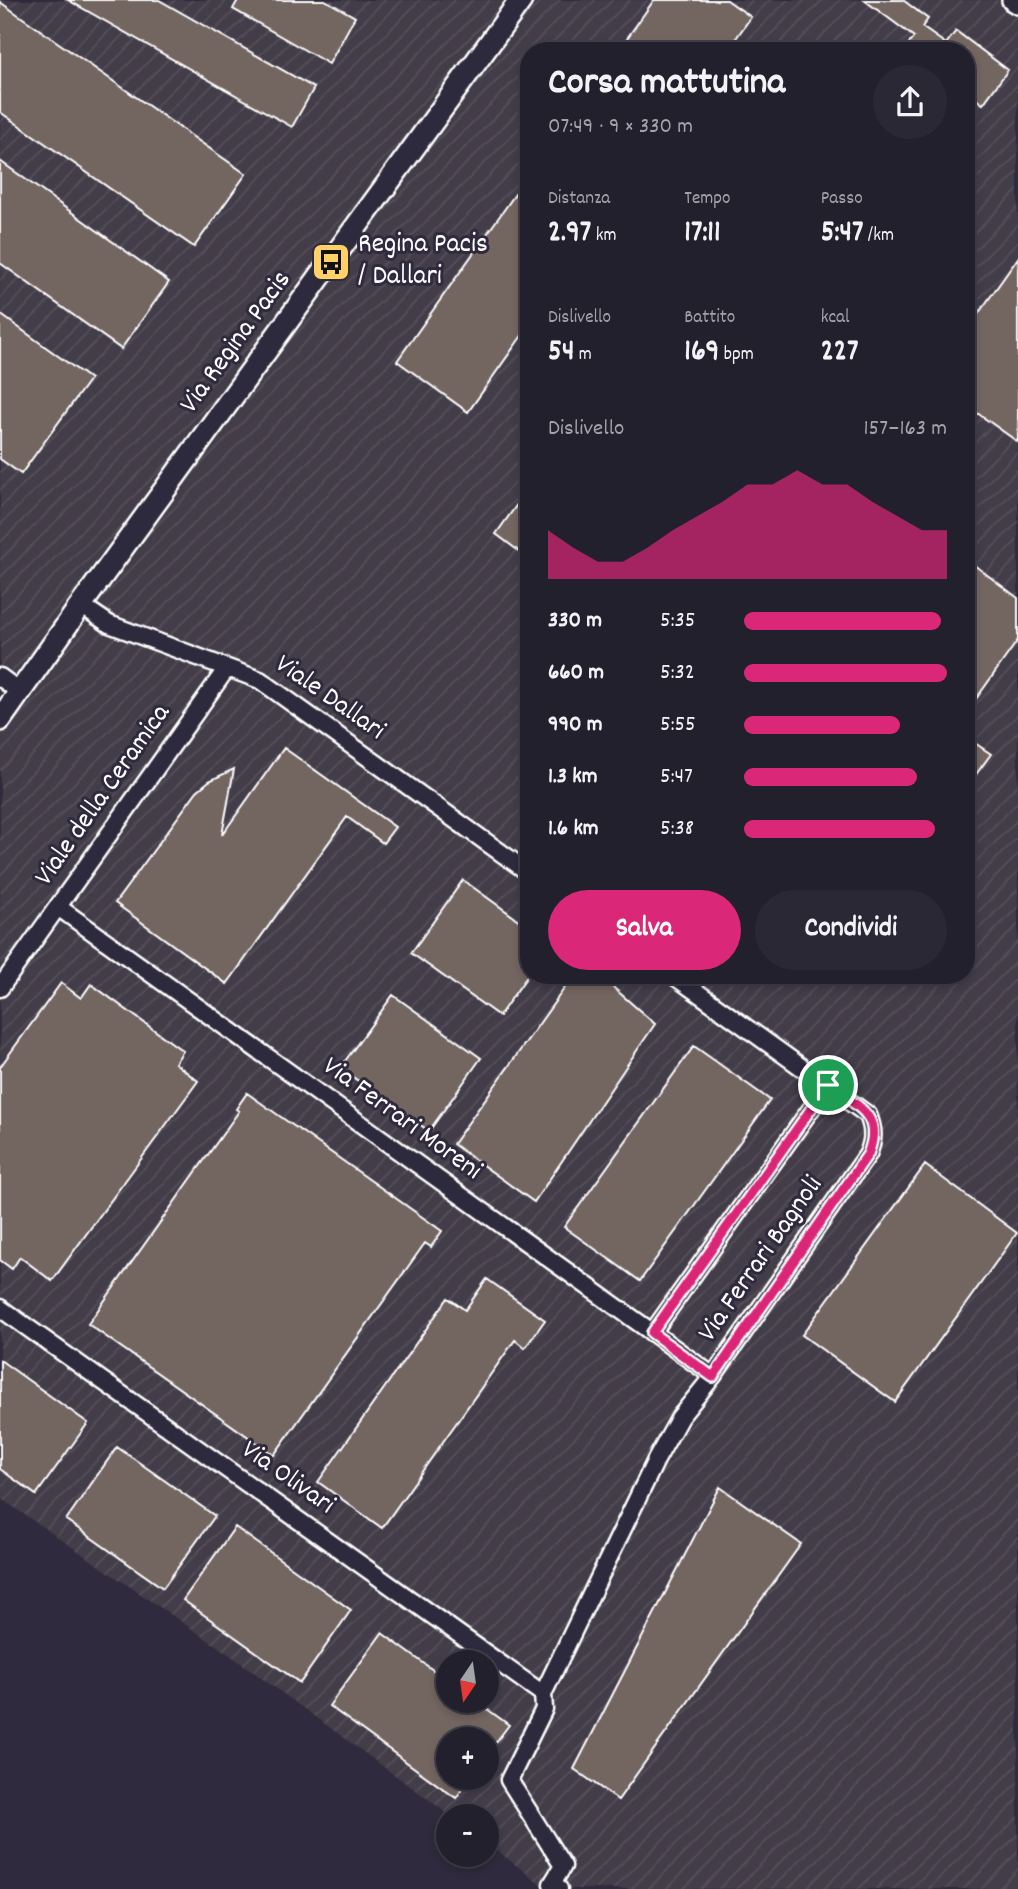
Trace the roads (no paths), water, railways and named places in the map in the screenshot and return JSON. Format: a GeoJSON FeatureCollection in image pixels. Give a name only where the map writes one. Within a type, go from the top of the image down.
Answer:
{"type":"FeatureCollection","features":[{"type":"Feature","properties":{"kind":"street","name":"Via Regina Pacis"},"geometry":{"type":"LineString","coordinates":[[0,720],[521,0]]}},
{"type":"Feature","properties":{"kind":"street"},"geometry":{"type":"LineString","coordinates":[[1013,0],[1018,4]]}},
{"type":"Feature","properties":{"kind":"street","name":"Viale Dallari"},"geometry":{"type":"LineString","coordinates":[[81,605],[109,624],[260,680],[520,866]]}},
{"type":"Feature","properties":{"kind":"street","name":"Viale della Ceramica"},"geometry":{"type":"LineString","coordinates":[[0,988],[227,668]]}},
{"type":"Feature","properties":{"kind":"street"},"geometry":{"type":"LineString","coordinates":[[0,677],[20,692]]}},
{"type":"Feature","properties":{"kind":"street","name":"Via Ferrari Moreni"},"geometry":{"type":"LineString","coordinates":[[58,907],[713,1377]]}},
{"type":"Feature","properties":{"kind":"street"},"geometry":{"type":"LineString","coordinates":[[686,984],[828,1085]]}},
{"type":"Feature","properties":{"kind":"street","name":"Via Ferrari Bagnoli"},"geometry":{"type":"LineString","coordinates":[[559,1889],[552,1884],[563,1866],[509,1780],[544,1709],[543,1694],[656,1460],[680,1417],[713,1377],[868,1154],[874,1129],[868,1115],[828,1085],[652,1333]]}},
{"type":"Feature","properties":{"kind":"street","name":"Via Olivari"},"geometry":{"type":"LineString","coordinates":[[0,1308],[543,1694]]}},
{"type":"Feature","properties":{"kind":"place","name":"Regina Pacis / Dallari"},"geometry":{"type":"Point","coordinates":[331,262]}}]}
